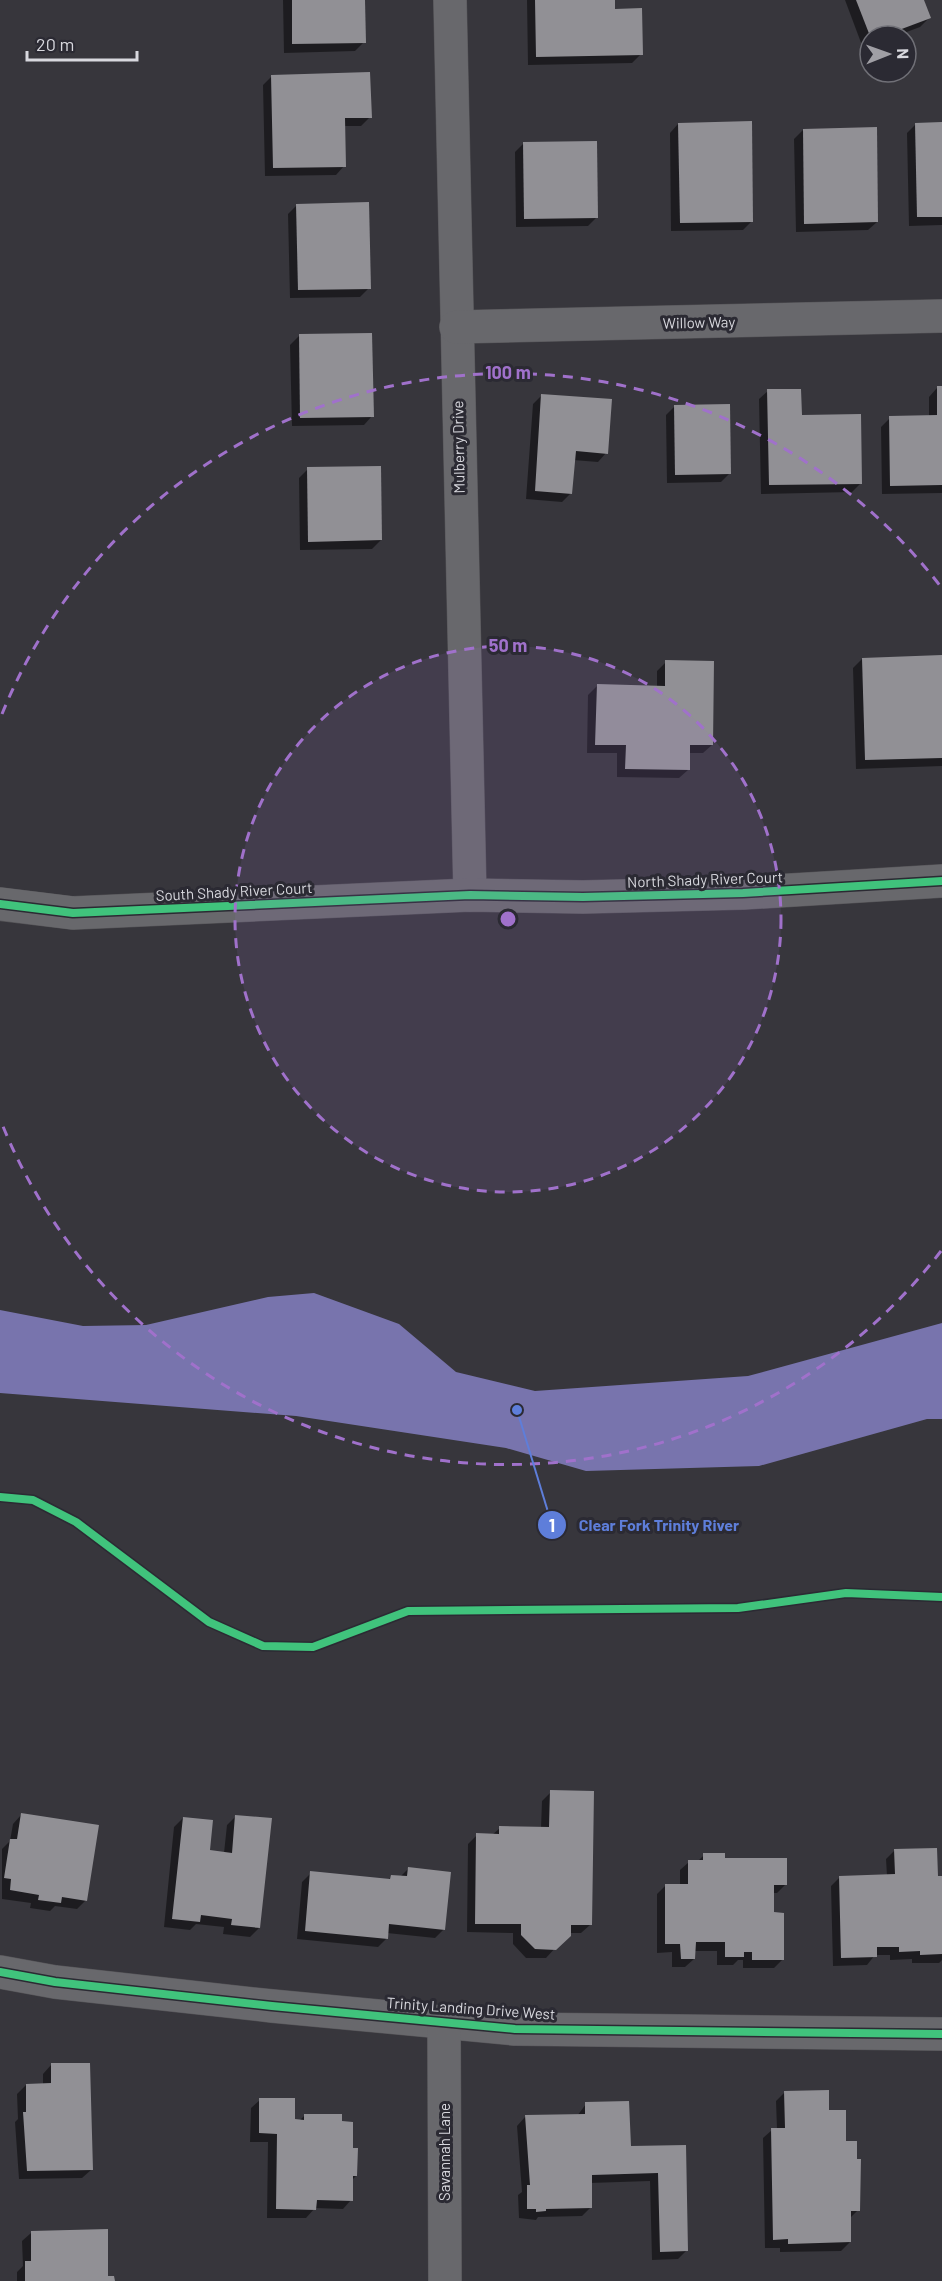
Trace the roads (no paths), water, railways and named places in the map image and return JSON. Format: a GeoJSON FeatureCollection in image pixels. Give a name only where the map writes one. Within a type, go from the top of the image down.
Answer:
{"type":"FeatureCollection","features":[{"type":"Feature","properties":{"kind":"street","name":"Mulberry Drive"},"geometry":{"type":"LineString","coordinates":[[450,0],[470,895]]}},
{"type":"Feature","properties":{"kind":"street","name":"Willow Way"},"geometry":{"type":"LineString","coordinates":[[456,327],[942,316]]}},
{"type":"Feature","properties":{"kind":"street","name":"North Shady River Court"},"geometry":{"type":"LineString","coordinates":[[470,895],[583,897],[743,893],[942,881]]}},
{"type":"Feature","properties":{"kind":"street","name":"South Shady River Court"},"geometry":{"type":"LineString","coordinates":[[0,904],[73,913],[470,895]]}},
{"type":"Feature","properties":{"kind":"street","name":"Trinity Landing Drive West"},"geometry":{"type":"LineString","coordinates":[[0,1972],[55,1982],[444,2023],[515,2028],[942,2034]]}},
{"type":"Feature","properties":{"kind":"street","name":"Savannah Lane"},"geometry":{"type":"LineString","coordinates":[[444,2023],[445,2281]]}},
{"type":"Feature","properties":{"kind":"place","name":"Clear Fork Trinity River"},"geometry":{"type":"Point","coordinates":[517,1410]}}]}
